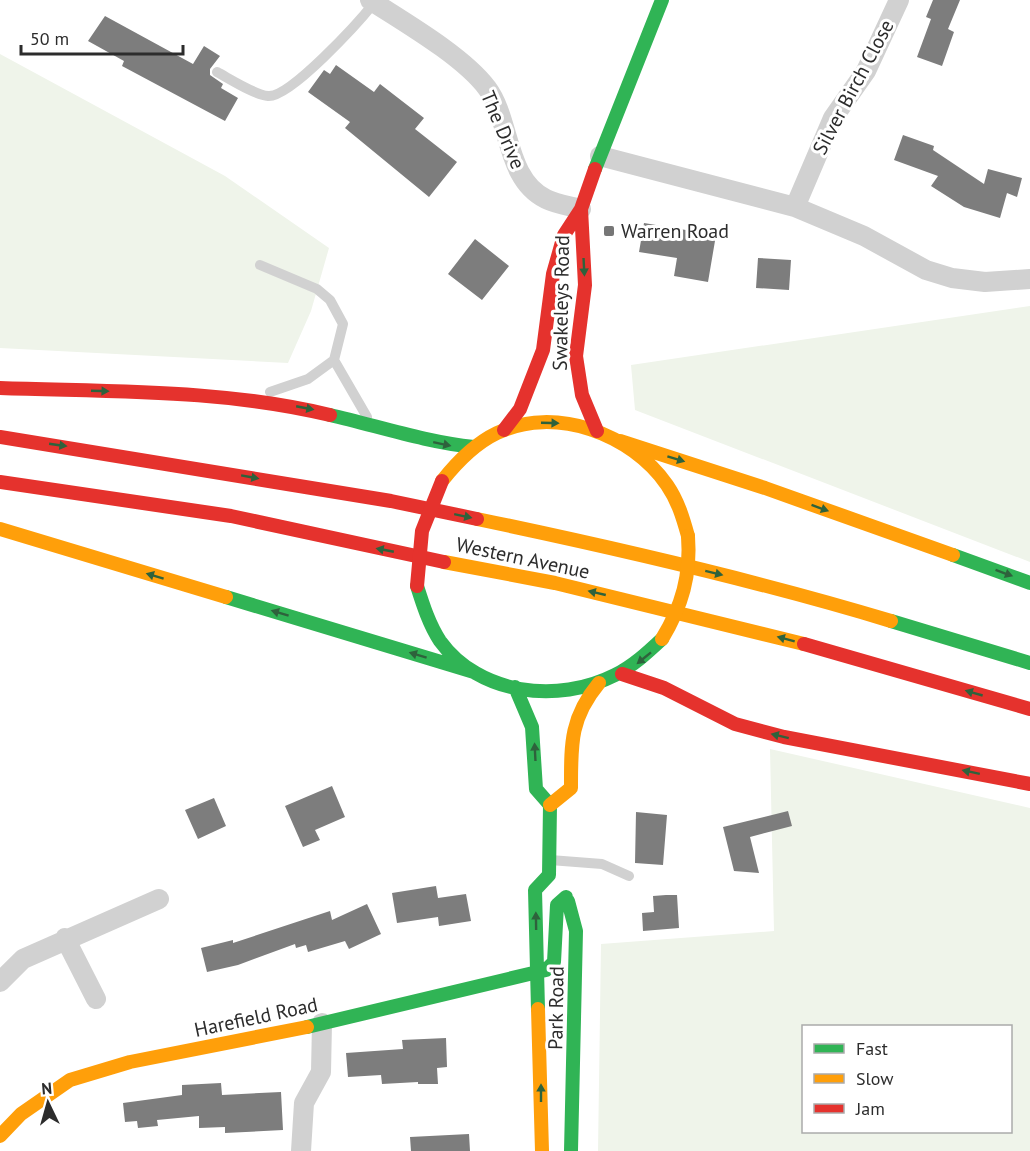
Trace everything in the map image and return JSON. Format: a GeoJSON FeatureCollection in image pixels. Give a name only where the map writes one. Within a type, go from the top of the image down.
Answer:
{"type":"FeatureCollection","features":[{"type":"Feature","properties":{"kind":"main road","name":"Swakeleys Road"},"geometry":{"type":"LineString","coordinates":[[504,430],[520,409],[532,384],[543,350],[556,265],[564,235],[581,209],[662,0]]}},
{"type":"Feature","properties":{"kind":"main road","name":"Swakeleys Road"},"geometry":{"type":"LineString","coordinates":[[581,209],[585,285],[576,356],[582,395],[597,431]]}},
{"type":"Feature","properties":{"kind":"main road"},"geometry":{"type":"LineString","coordinates":[[0,388],[151,393],[247,400],[331,413],[411,434],[434,443],[474,447]]}},
{"type":"Feature","properties":{"kind":"main road"},"geometry":{"type":"LineString","coordinates":[[474,672],[446,650],[425,613],[417,586],[416,557],[421,528],[430,502],[442,481],[458,461],[474,447],[504,430],[528,423],[550,422],[597,431],[620,441],[765,488],[1030,583]]}},
{"type":"Feature","properties":{"kind":"main road","name":"Western Avenue"},"geometry":{"type":"LineString","coordinates":[[0,437],[391,501],[565,537],[826,601],[1030,663]]}},
{"type":"Feature","properties":{"kind":"main road"},"geometry":{"type":"LineString","coordinates":[[0,529],[474,672],[514,687],[545,692],[573,691],[622,674],[648,655],[663,639],[678,614],[687,589],[691,562],[688,536],[679,505],[664,479],[648,461],[620,441]]}},
{"type":"Feature","properties":{"kind":"main road","name":"Western Avenue"},"geometry":{"type":"LineString","coordinates":[[0,482],[231,516],[380,549],[555,583],[822,648],[1030,709]]}},
{"type":"Feature","properties":{"kind":"main road"},"geometry":{"type":"LineString","coordinates":[[622,674],[664,688],[735,724],[784,738],[1030,784]]}},
{"type":"Feature","properties":{"kind":"main road"},"geometry":{"type":"LineString","coordinates":[[514,687],[527,711],[532,727],[536,789],[550,805],[571,788],[572,737],[576,716],[585,699],[599,683]]}},
{"type":"Feature","properties":{"kind":"main road","name":"Park Road"},"geometry":{"type":"LineString","coordinates":[[542,1151],[535,890],[549,875],[550,805]]}},
{"type":"Feature","properties":{"kind":"main road","name":"Park Road"},"geometry":{"type":"LineString","coordinates":[[549,875],[566,888],[576,931],[580,982],[572,1151]]}},
{"type":"Feature","properties":{"kind":"main road"},"geometry":{"type":"LineString","coordinates":[[538,972],[549,968],[554,962],[557,905],[567,897]]}},
{"type":"Feature","properties":{"kind":"main road","name":"Harefield Road"},"geometry":{"type":"LineString","coordinates":[[0,1136],[21,1114],[70,1080],[130,1062],[322,1023],[538,972]]}},
{"type":"Feature","properties":{"kind":"street","name":"Silver Birch Close"},"geometry":{"type":"LineString","coordinates":[[795,207],[833,118],[866,71],[899,0]]}},
{"type":"Feature","properties":{"kind":"street","name":"The Drive"},"geometry":{"type":"LineString","coordinates":[[380,3],[457,60],[487,88],[500,115],[517,164],[531,188],[546,199],[581,209]]}},
{"type":"Feature","properties":{"kind":"street"},"geometry":{"type":"LineString","coordinates":[[600,156],[795,207],[864,236],[926,270],[952,279],[985,282],[1030,279]]}},
{"type":"Feature","properties":{"kind":"street"},"geometry":{"type":"LineString","coordinates":[[0,982],[23,959],[65,938],[159,899]]}},
{"type":"Feature","properties":{"kind":"street"},"geometry":{"type":"LineString","coordinates":[[65,938],[96,999]]}},
{"type":"Feature","properties":{"kind":"street"},"geometry":{"type":"LineString","coordinates":[[301,1151],[304,1103],[321,1072],[322,1023]]}},
{"type":"Feature","properties":{"kind":"lane"},"geometry":{"type":"LineString","coordinates":[[218,72],[266,96],[277,95],[293,85],[380,3]]}},
{"type":"Feature","properties":{"kind":"lane"},"geometry":{"type":"LineString","coordinates":[[247,400],[308,379],[334,360],[343,324],[330,300],[317,289],[260,265]]}},
{"type":"Feature","properties":{"kind":"lane"},"geometry":{"type":"LineString","coordinates":[[334,360],[372,425]]}},
{"type":"Feature","properties":{"kind":"lane"},"geometry":{"type":"LineString","coordinates":[[550,860],[595,863],[629,876]]}},
{"type":"Feature","properties":{"kind":"shaded area"},"geometry":{"type":"Polygon","coordinates":[[[0,54],[225,176],[329,248],[311,311],[288,363],[0,348],[0,54]]]}},
{"type":"Feature","properties":{"kind":"shaded area"},"geometry":{"type":"Polygon","coordinates":[[[1030,306],[1030,562],[635,410],[631,365],[1030,306]]]}},
{"type":"Feature","properties":{"kind":"shaded area"},"geometry":{"type":"Polygon","coordinates":[[[770,749],[1030,808],[1030,1151],[598,1151],[601,944],[774,931],[770,749]]]}},
{"type":"Feature","properties":{"kind":"building"},"geometry":{"type":"Polygon","coordinates":[[[933,0],[960,0],[948,29],[954,32],[942,66],[917,57],[931,19],[926,17],[933,0]]]}},
{"type":"Feature","properties":{"kind":"building"},"geometry":{"type":"Polygon","coordinates":[[[105,16],[193,64],[204,46],[220,56],[210,69],[210,75],[223,84],[221,88],[238,98],[225,121],[122,66],[124,61],[88,41],[105,16]]]}},
{"type":"Feature","properties":{"kind":"building"},"geometry":{"type":"Polygon","coordinates":[[[336,65],[374,92],[380,84],[424,118],[415,129],[457,162],[429,197],[345,128],[350,122],[308,92],[324,70],[330,74],[336,65]]]}},
{"type":"Feature","properties":{"kind":"building"},"geometry":{"type":"Polygon","coordinates":[[[903,135],[934,146],[933,150],[984,184],[988,169],[1022,178],[1017,197],[1007,193],[1000,218],[964,207],[931,186],[938,176],[894,160],[903,135]]]}},
{"type":"Feature","properties":{"kind":"building"},"geometry":{"type":"Polygon","coordinates":[[[644,223],[716,235],[708,282],[674,276],[677,258],[639,252],[644,223]]]}},
{"type":"Feature","properties":{"kind":"building"},"geometry":{"type":"Polygon","coordinates":[[[475,239],[509,266],[482,300],[448,274],[475,239]]]}},
{"type":"Feature","properties":{"kind":"building"},"geometry":{"type":"Polygon","coordinates":[[[758,258],[791,260],[789,290],[756,288],[758,258]]]}},
{"type":"Feature","properties":{"kind":"building"},"geometry":{"type":"Polygon","coordinates":[[[332,786],[345,817],[315,830],[320,840],[303,847],[285,806],[332,786]]]}},
{"type":"Feature","properties":{"kind":"building"},"geometry":{"type":"Polygon","coordinates":[[[214,798],[226,826],[198,839],[185,810],[214,798]]]}},
{"type":"Feature","properties":{"kind":"building"},"geometry":{"type":"Polygon","coordinates":[[[788,811],[792,826],[750,837],[759,873],[734,871],[723,827],[788,811]]]}},
{"type":"Feature","properties":{"kind":"building"},"geometry":{"type":"Polygon","coordinates":[[[636,812],[667,815],[663,865],[635,863],[636,812]]]}},
{"type":"Feature","properties":{"kind":"building"},"geometry":{"type":"Polygon","coordinates":[[[436,886],[438,898],[466,894],[471,921],[439,926],[438,917],[397,923],[392,893],[436,886]]]}},
{"type":"Feature","properties":{"kind":"building"},"geometry":{"type":"Polygon","coordinates":[[[677,895],[679,928],[643,931],[642,913],[654,912],[653,896],[677,895]]]}},
{"type":"Feature","properties":{"kind":"building"},"geometry":{"type":"Polygon","coordinates":[[[367,904],[381,934],[349,949],[345,941],[308,952],[306,945],[296,948],[295,944],[238,965],[207,972],[201,948],[233,940],[233,943],[330,911],[332,920],[367,904]]]}},
{"type":"Feature","properties":{"kind":"building"},"geometry":{"type":"Polygon","coordinates":[[[446,1038],[447,1067],[437,1068],[438,1084],[418,1084],[418,1082],[382,1084],[381,1075],[348,1077],[346,1053],[403,1049],[402,1040],[446,1038]]]}},
{"type":"Feature","properties":{"kind":"building"},"geometry":{"type":"Polygon","coordinates":[[[221,1083],[222,1095],[281,1092],[283,1130],[225,1133],[225,1127],[199,1128],[199,1116],[157,1120],[158,1126],[138,1128],[137,1121],[125,1122],[123,1103],[182,1095],[182,1085],[221,1083]]]}},
{"type":"Feature","properties":{"kind":"building"},"geometry":{"type":"Polygon","coordinates":[[[469,1134],[470,1151],[411,1151],[410,1137],[469,1134]]]}},
{"type":"Feature","properties":{"kind":"traffic: fast"},"geometry":{"type":"LineString","coordinates":[[595,169],[662,0]]}},
{"type":"Feature","properties":{"kind":"traffic: fast"},"geometry":{"type":"LineString","coordinates":[[330,415],[420,438],[474,447]]}},
{"type":"Feature","properties":{"kind":"traffic: fast"},"geometry":{"type":"LineString","coordinates":[[953,555],[1030,583]]}},
{"type":"Feature","properties":{"kind":"traffic: fast"},"geometry":{"type":"LineString","coordinates":[[417,586],[436,635],[456,659],[476,673],[497,683],[521,689],[569,690],[593,684],[628,668],[662,639]]}},
{"type":"Feature","properties":{"kind":"traffic: fast"},"geometry":{"type":"LineString","coordinates":[[226,597],[474,672]]}},
{"type":"Feature","properties":{"kind":"traffic: fast"},"geometry":{"type":"LineString","coordinates":[[891,621],[1030,663]]}},
{"type":"Feature","properties":{"kind":"traffic: fast"},"geometry":{"type":"LineString","coordinates":[[515,687],[532,727],[536,789],[550,805],[549,875],[535,890],[538,1009]]}},
{"type":"Feature","properties":{"kind":"traffic: fast"},"geometry":{"type":"LineString","coordinates":[[307,1027],[546,970],[554,962],[557,905],[566,897]]}},
{"type":"Feature","properties":{"kind":"traffic: fast"},"geometry":{"type":"LineString","coordinates":[[568,901],[576,931],[571,1151]]}},
{"type":"Feature","properties":{"kind":"traffic: slow"},"geometry":{"type":"LineString","coordinates":[[442,481],[467,454],[481,442],[497,433],[520,425],[543,422],[591,429],[634,451],[652,467],[674,497],[688,536]]}},
{"type":"Feature","properties":{"kind":"traffic: slow"},"geometry":{"type":"LineString","coordinates":[[620,441],[765,488],[953,555]]}},
{"type":"Feature","properties":{"kind":"traffic: slow"},"geometry":{"type":"LineString","coordinates":[[477,519],[686,566],[891,621]]}},
{"type":"Feature","properties":{"kind":"traffic: slow"},"geometry":{"type":"LineString","coordinates":[[0,529],[226,597]]}},
{"type":"Feature","properties":{"kind":"traffic: slow"},"geometry":{"type":"LineString","coordinates":[[662,639],[684,590],[688,564],[688,536]]}},
{"type":"Feature","properties":{"kind":"traffic: slow"},"geometry":{"type":"LineString","coordinates":[[444,562],[555,583],[804,644]]}},
{"type":"Feature","properties":{"kind":"traffic: slow"},"geometry":{"type":"LineString","coordinates":[[550,805],[571,788],[572,745],[577,720],[589,696],[599,683]]}},
{"type":"Feature","properties":{"kind":"traffic: slow"},"geometry":{"type":"LineString","coordinates":[[538,1009],[542,1151]]}},
{"type":"Feature","properties":{"kind":"traffic: slow"},"geometry":{"type":"LineString","coordinates":[[0,1136],[21,1114],[70,1080],[130,1062],[307,1027]]}},
{"type":"Feature","properties":{"kind":"traffic: jam"},"geometry":{"type":"LineString","coordinates":[[504,430],[520,409],[543,350],[553,274],[564,235],[581,209],[595,169]]}},
{"type":"Feature","properties":{"kind":"traffic: jam"},"geometry":{"type":"LineString","coordinates":[[581,209],[585,285],[576,356],[582,395],[597,431]]}},
{"type":"Feature","properties":{"kind":"traffic: jam"},"geometry":{"type":"LineString","coordinates":[[0,388],[125,391],[208,396],[249,400],[330,415]]}},
{"type":"Feature","properties":{"kind":"traffic: jam"},"geometry":{"type":"LineString","coordinates":[[0,437],[391,501],[477,519]]}},
{"type":"Feature","properties":{"kind":"traffic: jam"},"geometry":{"type":"LineString","coordinates":[[417,586],[422,531],[442,481]]}},
{"type":"Feature","properties":{"kind":"traffic: jam"},"geometry":{"type":"LineString","coordinates":[[0,482],[231,516],[444,562]]}},
{"type":"Feature","properties":{"kind":"traffic: jam"},"geometry":{"type":"LineString","coordinates":[[804,644],[1030,709]]}},
{"type":"Feature","properties":{"kind":"traffic: jam"},"geometry":{"type":"LineString","coordinates":[[622,674],[664,688],[735,724],[784,737],[1030,784]]}},
{"type":"Feature","properties":{"kind":"place","name":"Warren Road"},"geometry":{"type":"Point","coordinates":[609,231]}}]}
